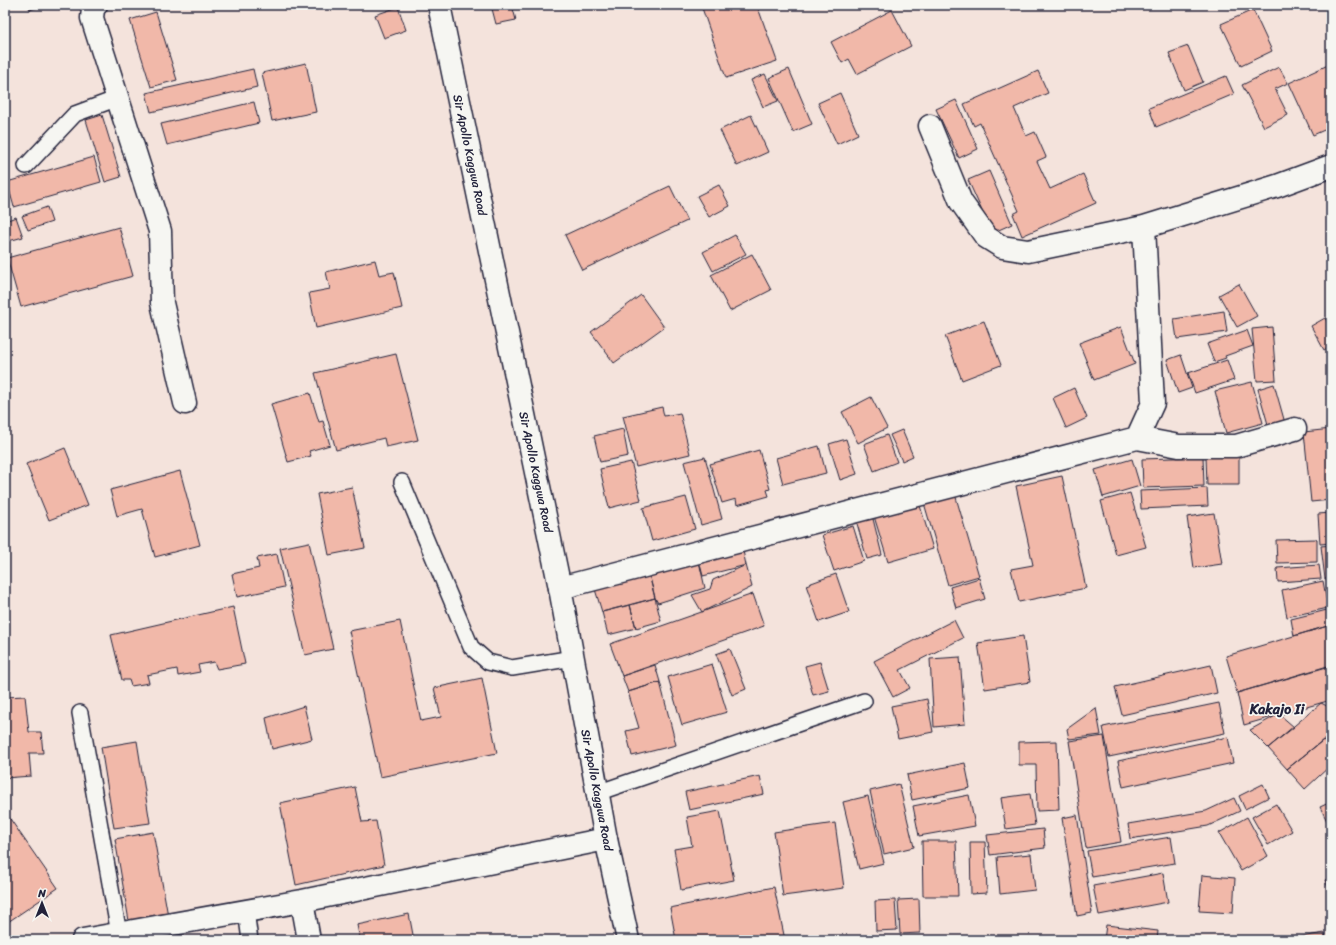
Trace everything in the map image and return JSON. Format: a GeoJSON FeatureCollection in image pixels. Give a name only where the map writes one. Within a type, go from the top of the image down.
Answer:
{"type":"FeatureCollection","features":[{"type":"Feature","properties":{"kind":"street"},"geometry":{"type":"LineString","coordinates":[[96,5],[93,9],[92,18],[160,231],[162,303],[185,403]]}},
{"type":"Feature","properties":{"kind":"street","name":"Sir Apollo Kaggwa Road"},"geometry":{"type":"LineString","coordinates":[[439,5],[560,588],[597,793],[628,940]]}},
{"type":"Feature","properties":{"kind":"street"},"geometry":{"type":"LineString","coordinates":[[930,126],[961,202],[986,238],[1002,247],[1028,251],[1144,227],[1277,186],[1331,166]]}},
{"type":"Feature","properties":{"kind":"street"},"geometry":{"type":"LineString","coordinates":[[1137,438],[1153,403],[1144,227]]}},
{"type":"Feature","properties":{"kind":"street"},"geometry":{"type":"LineString","coordinates":[[560,588],[1137,438],[1179,446],[1236,446],[1295,429]]}},
{"type":"Feature","properties":{"kind":"street"},"geometry":{"type":"LineString","coordinates":[[83,940],[302,901],[606,839]]}},
{"type":"Feature","properties":{"kind":"street"},"geometry":{"type":"LineString","coordinates":[[302,901],[309,940]]}},
{"type":"Feature","properties":{"kind":"lane"},"geometry":{"type":"LineString","coordinates":[[26,166],[75,114],[118,98]]}},
{"type":"Feature","properties":{"kind":"lane"},"geometry":{"type":"LineString","coordinates":[[402,482],[471,647],[488,662],[512,668],[573,658]]}},
{"type":"Feature","properties":{"kind":"lane"},"geometry":{"type":"LineString","coordinates":[[597,793],[864,701]]}},
{"type":"Feature","properties":{"kind":"lane"},"geometry":{"type":"LineString","coordinates":[[80,713],[119,934]]}},
{"type":"Feature","properties":{"kind":"lane"},"geometry":{"type":"LineString","coordinates":[[246,911],[250,940]]}},
{"type":"Feature","properties":{"kind":"building"},"geometry":{"type":"Polygon","coordinates":[[[28,5],[44,5],[30,10],[28,5]]]}},
{"type":"Feature","properties":{"kind":"building"},"geometry":{"type":"Polygon","coordinates":[[[491,5],[512,5],[516,20],[496,24],[491,5]]]}},
{"type":"Feature","properties":{"kind":"building"},"geometry":{"type":"Polygon","coordinates":[[[701,5],[757,5],[777,61],[726,78],[701,5]]]}},
{"type":"Feature","properties":{"kind":"building"},"geometry":{"type":"Polygon","coordinates":[[[398,7],[406,30],[384,38],[375,15],[398,7]]]}},
{"type":"Feature","properties":{"kind":"building"},"geometry":{"type":"Polygon","coordinates":[[[892,10],[911,46],[857,74],[849,59],[842,63],[831,42],[892,10]]]}},
{"type":"Feature","properties":{"kind":"building"},"geometry":{"type":"Polygon","coordinates":[[[1253,10],[1272,51],[1241,66],[1221,24],[1253,10]]]}},
{"type":"Feature","properties":{"kind":"building"},"geometry":{"type":"Polygon","coordinates":[[[156,12],[177,80],[151,87],[130,20],[156,12]]]}},
{"type":"Feature","properties":{"kind":"building"},"geometry":{"type":"Polygon","coordinates":[[[1188,46],[1203,82],[1184,90],[1169,53],[1188,46]]]}},
{"type":"Feature","properties":{"kind":"building"},"geometry":{"type":"Polygon","coordinates":[[[306,63],[316,112],[272,121],[262,73],[306,63]]]}},
{"type":"Feature","properties":{"kind":"building"},"geometry":{"type":"Polygon","coordinates":[[[1328,65],[1331,72],[1331,127],[1313,135],[1289,83],[1328,65]]]}},
{"type":"Feature","properties":{"kind":"building"},"geometry":{"type":"Polygon","coordinates":[[[1279,67],[1288,83],[1275,89],[1288,115],[1264,127],[1242,85],[1279,67]]]}},
{"type":"Feature","properties":{"kind":"building"},"geometry":{"type":"Polygon","coordinates":[[[253,69],[257,87],[151,112],[146,93],[253,69]]]}},
{"type":"Feature","properties":{"kind":"building"},"geometry":{"type":"Polygon","coordinates":[[[789,69],[812,124],[793,132],[769,78],[789,69]]]}},
{"type":"Feature","properties":{"kind":"building"},"geometry":{"type":"Polygon","coordinates":[[[1038,71],[1048,93],[1014,108],[1026,136],[1035,132],[1046,157],[1037,161],[1050,189],[1083,174],[1096,203],[1022,236],[1013,214],[1019,211],[980,123],[974,126],[964,104],[1038,71]]]}},
{"type":"Feature","properties":{"kind":"building"},"geometry":{"type":"Polygon","coordinates":[[[765,74],[778,101],[763,107],[751,80],[765,74]]]}},
{"type":"Feature","properties":{"kind":"building"},"geometry":{"type":"Polygon","coordinates":[[[1226,76],[1234,94],[1156,127],[1149,108],[1226,76]]]}},
{"type":"Feature","properties":{"kind":"building"},"geometry":{"type":"Polygon","coordinates":[[[840,93],[858,134],[837,144],[818,103],[840,93]]]}},
{"type":"Feature","properties":{"kind":"building"},"geometry":{"type":"Polygon","coordinates":[[[956,100],[978,149],[959,158],[936,109],[956,100]]]}},
{"type":"Feature","properties":{"kind":"building"},"geometry":{"type":"Polygon","coordinates":[[[254,102],[259,123],[167,145],[161,124],[254,102]]]}},
{"type":"Feature","properties":{"kind":"building"},"geometry":{"type":"Polygon","coordinates":[[[102,115],[121,177],[105,182],[86,120],[102,115]]]}},
{"type":"Feature","properties":{"kind":"building"},"geometry":{"type":"Polygon","coordinates":[[[751,115],[768,152],[737,166],[720,130],[751,115]]]}},
{"type":"Feature","properties":{"kind":"building"},"geometry":{"type":"Polygon","coordinates":[[[94,157],[101,182],[14,207],[7,182],[94,157]]]}},
{"type":"Feature","properties":{"kind":"building"},"geometry":{"type":"Polygon","coordinates":[[[989,171],[1012,224],[992,233],[968,180],[989,171]]]}},
{"type":"Feature","properties":{"kind":"building"},"geometry":{"type":"Polygon","coordinates":[[[719,185],[730,206],[709,217],[697,196],[719,185]]]}},
{"type":"Feature","properties":{"kind":"building"},"geometry":{"type":"Polygon","coordinates":[[[670,186],[687,221],[582,270],[565,235],[670,186]]]}},
{"type":"Feature","properties":{"kind":"building"},"geometry":{"type":"Polygon","coordinates":[[[47,207],[52,222],[28,230],[22,216],[47,207]]]}},
{"type":"Feature","properties":{"kind":"building"},"geometry":{"type":"Polygon","coordinates":[[[16,217],[23,237],[5,242],[5,221],[16,217]]]}},
{"type":"Feature","properties":{"kind":"building"},"geometry":{"type":"Polygon","coordinates":[[[119,227],[133,276],[21,307],[7,258],[119,227]]]}},
{"type":"Feature","properties":{"kind":"building"},"geometry":{"type":"Polygon","coordinates":[[[735,235],[746,254],[713,271],[703,252],[735,235]]]}},
{"type":"Feature","properties":{"kind":"building"},"geometry":{"type":"Polygon","coordinates":[[[752,254],[771,290],[730,311],[711,275],[752,254]]]}},
{"type":"Feature","properties":{"kind":"building"},"geometry":{"type":"Polygon","coordinates":[[[375,260],[379,275],[394,272],[402,308],[316,328],[309,293],[330,289],[326,272],[375,260]]]}},
{"type":"Feature","properties":{"kind":"building"},"geometry":{"type":"Polygon","coordinates":[[[1239,284],[1257,316],[1237,327],[1219,295],[1239,284]]]}},
{"type":"Feature","properties":{"kind":"building"},"geometry":{"type":"Polygon","coordinates":[[[641,295],[664,327],[614,363],[591,332],[641,295]]]}},
{"type":"Feature","properties":{"kind":"building"},"geometry":{"type":"Polygon","coordinates":[[[1224,311],[1227,332],[1177,339],[1174,319],[1224,311]]]}},
{"type":"Feature","properties":{"kind":"building"},"geometry":{"type":"Polygon","coordinates":[[[1325,318],[1331,328],[1331,346],[1324,350],[1311,326],[1325,318]]]}},
{"type":"Feature","properties":{"kind":"building"},"geometry":{"type":"Polygon","coordinates":[[[984,321],[1001,365],[962,380],[945,336],[984,321]]]}},
{"type":"Feature","properties":{"kind":"building"},"geometry":{"type":"Polygon","coordinates":[[[1121,327],[1135,364],[1094,380],[1079,343],[1121,327]]]}},
{"type":"Feature","properties":{"kind":"building"},"geometry":{"type":"Polygon","coordinates":[[[1272,327],[1276,380],[1257,381],[1252,329],[1272,327]]]}},
{"type":"Feature","properties":{"kind":"building"},"geometry":{"type":"Polygon","coordinates":[[[1247,330],[1253,346],[1225,356],[1226,358],[1214,362],[1207,344],[1247,330]]]}},
{"type":"Feature","properties":{"kind":"building"},"geometry":{"type":"Polygon","coordinates":[[[396,354],[418,440],[386,447],[384,438],[336,450],[315,373],[396,354]]]}},
{"type":"Feature","properties":{"kind":"building"},"geometry":{"type":"Polygon","coordinates":[[[1181,355],[1192,388],[1178,393],[1167,360],[1181,355]]]}},
{"type":"Feature","properties":{"kind":"building"},"geometry":{"type":"Polygon","coordinates":[[[1227,360],[1234,380],[1195,393],[1188,373],[1227,360]]]}},
{"type":"Feature","properties":{"kind":"building"},"geometry":{"type":"Polygon","coordinates":[[[1252,382],[1263,423],[1226,433],[1215,391],[1252,382]]]}},
{"type":"Feature","properties":{"kind":"building"},"geometry":{"type":"Polygon","coordinates":[[[1274,384],[1285,423],[1269,428],[1258,389],[1274,384]]]}},
{"type":"Feature","properties":{"kind":"building"},"geometry":{"type":"Polygon","coordinates":[[[1074,388],[1087,418],[1066,428],[1053,398],[1074,388]]]}},
{"type":"Feature","properties":{"kind":"building"},"geometry":{"type":"Polygon","coordinates":[[[310,393],[319,422],[323,421],[330,445],[309,451],[311,456],[288,462],[271,404],[310,393]]]}},
{"type":"Feature","properties":{"kind":"building"},"geometry":{"type":"Polygon","coordinates":[[[871,397],[887,428],[858,443],[842,412],[871,397]]]}},
{"type":"Feature","properties":{"kind":"building"},"geometry":{"type":"Polygon","coordinates":[[[662,407],[664,416],[680,413],[690,454],[636,467],[623,416],[662,407]]]}},
{"type":"Feature","properties":{"kind":"building"},"geometry":{"type":"Polygon","coordinates":[[[623,429],[628,456],[600,462],[594,436],[623,429]]]}},
{"type":"Feature","properties":{"kind":"building"},"geometry":{"type":"Polygon","coordinates":[[[1331,429],[1331,500],[1311,502],[1304,432],[1331,429]]]}},
{"type":"Feature","properties":{"kind":"building"},"geometry":{"type":"Polygon","coordinates":[[[902,430],[913,456],[902,461],[890,435],[902,430]]]}},
{"type":"Feature","properties":{"kind":"building"},"geometry":{"type":"Polygon","coordinates":[[[887,435],[897,462],[874,471],[864,444],[887,435]]]}},
{"type":"Feature","properties":{"kind":"building"},"geometry":{"type":"Polygon","coordinates":[[[846,439],[857,474],[840,480],[829,444],[846,439]]]}},
{"type":"Feature","properties":{"kind":"building"},"geometry":{"type":"Polygon","coordinates":[[[819,446],[826,473],[783,484],[776,458],[819,446]]]}},
{"type":"Feature","properties":{"kind":"building"},"geometry":{"type":"Polygon","coordinates":[[[65,448],[88,505],[49,520],[26,464],[65,448]]]}},
{"type":"Feature","properties":{"kind":"building"},"geometry":{"type":"Polygon","coordinates":[[[759,450],[770,489],[767,490],[769,496],[737,505],[736,499],[722,503],[710,464],[759,450]]]}},
{"type":"Feature","properties":{"kind":"building"},"geometry":{"type":"Polygon","coordinates":[[[705,457],[722,519],[701,525],[684,462],[705,457]]]}},
{"type":"Feature","properties":{"kind":"building"},"geometry":{"type":"Polygon","coordinates":[[[1203,457],[1204,486],[1143,488],[1142,459],[1203,457]]]}},
{"type":"Feature","properties":{"kind":"building"},"geometry":{"type":"Polygon","coordinates":[[[1206,457],[1239,457],[1239,485],[1207,485],[1206,457]]]}},
{"type":"Feature","properties":{"kind":"building"},"geometry":{"type":"Polygon","coordinates":[[[1132,459],[1140,486],[1103,497],[1095,470],[1132,459]]]}},
{"type":"Feature","properties":{"kind":"building"},"geometry":{"type":"Polygon","coordinates":[[[631,462],[641,500],[609,508],[600,469],[631,462]]]}},
{"type":"Feature","properties":{"kind":"building"},"geometry":{"type":"Polygon","coordinates":[[[180,471],[200,545],[155,557],[142,509],[117,516],[110,490],[180,471]]]}},
{"type":"Feature","properties":{"kind":"building"},"geometry":{"type":"Polygon","coordinates":[[[1062,476],[1086,588],[1019,602],[1011,569],[1033,565],[1016,486],[1062,476]]]}},
{"type":"Feature","properties":{"kind":"building"},"geometry":{"type":"Polygon","coordinates":[[[352,487],[365,548],[329,555],[317,494],[352,487]]]}},
{"type":"Feature","properties":{"kind":"building"},"geometry":{"type":"Polygon","coordinates":[[[1207,488],[1208,506],[1141,509],[1140,491],[1207,488]]]}},
{"type":"Feature","properties":{"kind":"building"},"geometry":{"type":"Polygon","coordinates":[[[1130,493],[1146,547],[1116,555],[1101,501],[1130,493]]]}},
{"type":"Feature","properties":{"kind":"building"},"geometry":{"type":"Polygon","coordinates":[[[955,494],[979,576],[948,585],[924,503],[955,494]]]}},
{"type":"Feature","properties":{"kind":"building"},"geometry":{"type":"Polygon","coordinates":[[[686,497],[695,529],[652,541],[643,508],[686,497]]]}},
{"type":"Feature","properties":{"kind":"building"},"geometry":{"type":"Polygon","coordinates":[[[918,499],[933,549],[888,562],[873,513],[918,499]]]}},
{"type":"Feature","properties":{"kind":"building"},"geometry":{"type":"Polygon","coordinates":[[[1214,513],[1222,564],[1194,568],[1187,517],[1214,513]]]}},
{"type":"Feature","properties":{"kind":"building"},"geometry":{"type":"Polygon","coordinates":[[[1331,513],[1331,543],[1320,544],[1318,514],[1331,513]]]}},
{"type":"Feature","properties":{"kind":"building"},"geometry":{"type":"Polygon","coordinates":[[[872,515],[882,555],[867,559],[856,520],[872,515]]]}},
{"type":"Feature","properties":{"kind":"building"},"geometry":{"type":"Polygon","coordinates":[[[853,526],[864,561],[834,571],[822,535],[853,526]]]}},
{"type":"Feature","properties":{"kind":"building"},"geometry":{"type":"Polygon","coordinates":[[[1317,539],[1317,562],[1277,563],[1276,540],[1317,539]]]}},
{"type":"Feature","properties":{"kind":"building"},"geometry":{"type":"Polygon","coordinates":[[[309,542],[333,649],[305,655],[280,548],[309,542]]]}},
{"type":"Feature","properties":{"kind":"building"},"geometry":{"type":"Polygon","coordinates":[[[1331,545],[1331,578],[1325,579],[1321,546],[1331,545]]]}},
{"type":"Feature","properties":{"kind":"building"},"geometry":{"type":"Polygon","coordinates":[[[742,546],[746,565],[703,576],[698,557],[742,546]]]}},
{"type":"Feature","properties":{"kind":"building"},"geometry":{"type":"Polygon","coordinates":[[[277,554],[284,587],[237,597],[232,574],[259,568],[257,558],[277,554]]]}},
{"type":"Feature","properties":{"kind":"building"},"geometry":{"type":"Polygon","coordinates":[[[698,557],[705,588],[658,603],[655,598],[648,570],[698,557]]]}},
{"type":"Feature","properties":{"kind":"building"},"geometry":{"type":"Polygon","coordinates":[[[746,565],[752,587],[702,612],[692,595],[710,589],[713,580],[746,565]]]}},
{"type":"Feature","properties":{"kind":"building"},"geometry":{"type":"Polygon","coordinates":[[[1319,565],[1321,579],[1278,582],[1277,568],[1319,565]]]}},
{"type":"Feature","properties":{"kind":"building"},"geometry":{"type":"Polygon","coordinates":[[[648,570],[655,598],[602,612],[594,586],[648,570]]]}},
{"type":"Feature","properties":{"kind":"building"},"geometry":{"type":"Polygon","coordinates":[[[836,574],[849,612],[819,622],[806,585],[836,574]]]}},
{"type":"Feature","properties":{"kind":"building"},"geometry":{"type":"Polygon","coordinates":[[[979,578],[985,599],[956,608],[950,587],[979,578]]]}},
{"type":"Feature","properties":{"kind":"building"},"geometry":{"type":"Polygon","coordinates":[[[1323,581],[1328,608],[1287,617],[1282,590],[1323,581]]]}},
{"type":"Feature","properties":{"kind":"building"},"geometry":{"type":"Polygon","coordinates":[[[5,591],[9,622],[5,623],[5,591]]]}},
{"type":"Feature","properties":{"kind":"building"},"geometry":{"type":"Polygon","coordinates":[[[753,594],[764,626],[622,676],[610,644],[753,594]]]}},
{"type":"Feature","properties":{"kind":"building"},"geometry":{"type":"Polygon","coordinates":[[[655,598],[661,621],[636,628],[630,605],[655,598]]]}},
{"type":"Feature","properties":{"kind":"building"},"geometry":{"type":"Polygon","coordinates":[[[630,605],[636,628],[608,635],[602,612],[630,605]]]}},
{"type":"Feature","properties":{"kind":"building"},"geometry":{"type":"Polygon","coordinates":[[[233,607],[245,664],[217,669],[214,662],[198,665],[200,672],[178,676],[177,669],[147,675],[149,683],[131,686],[129,680],[122,680],[111,635],[233,607]]]}},
{"type":"Feature","properties":{"kind":"building"},"geometry":{"type":"Polygon","coordinates":[[[1327,610],[1331,620],[1331,625],[1294,636],[1291,619],[1327,610]]]}},
{"type":"Feature","properties":{"kind":"building"},"geometry":{"type":"Polygon","coordinates":[[[954,620],[963,638],[900,670],[910,688],[893,697],[874,661],[954,620]]]}},
{"type":"Feature","properties":{"kind":"building"},"geometry":{"type":"Polygon","coordinates":[[[400,621],[421,721],[441,717],[434,688],[482,678],[497,753],[380,777],[349,631],[400,621]]]}},
{"type":"Feature","properties":{"kind":"building"},"geometry":{"type":"Polygon","coordinates":[[[1331,625],[1331,665],[1237,693],[1226,656],[1331,625]]]}},
{"type":"Feature","properties":{"kind":"building"},"geometry":{"type":"Polygon","coordinates":[[[1023,636],[1030,682],[985,689],[978,643],[1023,636]]]}},
{"type":"Feature","properties":{"kind":"building"},"geometry":{"type":"Polygon","coordinates":[[[730,649],[746,689],[732,695],[716,654],[730,649]]]}},
{"type":"Feature","properties":{"kind":"building"},"geometry":{"type":"Polygon","coordinates":[[[960,657],[965,724],[934,727],[930,659],[960,657]]]}},
{"type":"Feature","properties":{"kind":"building"},"geometry":{"type":"Polygon","coordinates":[[[820,662],[829,691],[813,695],[805,666],[820,662]]]}},
{"type":"Feature","properties":{"kind":"building"},"geometry":{"type":"Polygon","coordinates":[[[712,664],[727,712],[682,725],[668,677],[712,664]]]}},
{"type":"Feature","properties":{"kind":"building"},"geometry":{"type":"Polygon","coordinates":[[[655,665],[660,682],[628,692],[622,676],[655,665]]]}},
{"type":"Feature","properties":{"kind":"building"},"geometry":{"type":"Polygon","coordinates":[[[1211,665],[1217,693],[1122,715],[1115,687],[1211,665]]]}},
{"type":"Feature","properties":{"kind":"building"},"geometry":{"type":"Polygon","coordinates":[[[1330,666],[1331,700],[1244,725],[1237,693],[1330,666]]]}},
{"type":"Feature","properties":{"kind":"building"},"geometry":{"type":"Polygon","coordinates":[[[660,682],[676,745],[632,756],[626,731],[639,728],[628,692],[660,682]]]}},
{"type":"Feature","properties":{"kind":"building"},"geometry":{"type":"Polygon","coordinates":[[[25,696],[29,732],[41,732],[43,753],[29,753],[31,776],[5,778],[5,697],[25,696]]]}},
{"type":"Feature","properties":{"kind":"building"},"geometry":{"type":"Polygon","coordinates":[[[927,699],[933,732],[898,739],[891,706],[927,699]]]}},
{"type":"Feature","properties":{"kind":"building"},"geometry":{"type":"Polygon","coordinates":[[[1219,703],[1225,733],[1109,757],[1103,727],[1219,703]]]}},
{"type":"Feature","properties":{"kind":"building"},"geometry":{"type":"Polygon","coordinates":[[[1321,703],[1331,708],[1331,734],[1287,769],[1268,748],[1321,703]]]}},
{"type":"Feature","properties":{"kind":"building"},"geometry":{"type":"Polygon","coordinates":[[[304,706],[312,739],[272,749],[266,718],[304,706]]]}},
{"type":"Feature","properties":{"kind":"building"},"geometry":{"type":"Polygon","coordinates":[[[1096,708],[1101,735],[1069,739],[1067,729],[1096,708]]]}},
{"type":"Feature","properties":{"kind":"building"},"geometry":{"type":"Polygon","coordinates":[[[1279,714],[1294,727],[1268,748],[1250,730],[1279,714]]]}},
{"type":"Feature","properties":{"kind":"building"},"geometry":{"type":"Polygon","coordinates":[[[1104,736],[1121,842],[1086,848],[1069,741],[1104,736]]]}},
{"type":"Feature","properties":{"kind":"building"},"geometry":{"type":"Polygon","coordinates":[[[1228,737],[1233,763],[1123,787],[1118,761],[1228,737]]]}},
{"type":"Feature","properties":{"kind":"building"},"geometry":{"type":"Polygon","coordinates":[[[1323,740],[1331,748],[1331,765],[1305,789],[1287,769],[1323,740]]]}},
{"type":"Feature","properties":{"kind":"building"},"geometry":{"type":"Polygon","coordinates":[[[137,741],[150,823],[114,828],[101,747],[137,741]]]}},
{"type":"Feature","properties":{"kind":"building"},"geometry":{"type":"Polygon","coordinates":[[[1057,741],[1059,810],[1037,811],[1036,765],[1019,765],[1019,742],[1057,741]]]}},
{"type":"Feature","properties":{"kind":"building"},"geometry":{"type":"Polygon","coordinates":[[[965,763],[970,788],[912,800],[907,775],[965,763]]]}},
{"type":"Feature","properties":{"kind":"building"},"geometry":{"type":"Polygon","coordinates":[[[1331,772],[1331,785],[1327,774],[1331,772]]]}},
{"type":"Feature","properties":{"kind":"building"},"geometry":{"type":"Polygon","coordinates":[[[760,776],[764,794],[689,810],[685,792],[760,776]]]}},
{"type":"Feature","properties":{"kind":"building"},"geometry":{"type":"Polygon","coordinates":[[[899,784],[914,847],[884,854],[870,791],[899,784]]]}},
{"type":"Feature","properties":{"kind":"building"},"geometry":{"type":"Polygon","coordinates":[[[1263,784],[1269,797],[1245,809],[1239,796],[1263,784]]]}},
{"type":"Feature","properties":{"kind":"building"},"geometry":{"type":"Polygon","coordinates":[[[355,787],[362,822],[376,821],[384,865],[296,885],[280,803],[355,787]]]}},
{"type":"Feature","properties":{"kind":"building"},"geometry":{"type":"Polygon","coordinates":[[[1030,794],[1035,825],[1006,829],[1001,798],[1030,794]]]}},
{"type":"Feature","properties":{"kind":"building"},"geometry":{"type":"Polygon","coordinates":[[[969,795],[975,826],[919,836],[913,806],[969,795]]]}},
{"type":"Feature","properties":{"kind":"building"},"geometry":{"type":"Polygon","coordinates":[[[868,796],[884,863],[859,869],[843,802],[868,796]]]}},
{"type":"Feature","properties":{"kind":"building"},"geometry":{"type":"Polygon","coordinates":[[[1234,798],[1240,811],[1208,826],[1130,839],[1128,824],[1206,811],[1234,798]]]}},
{"type":"Feature","properties":{"kind":"building"},"geometry":{"type":"Polygon","coordinates":[[[1331,802],[1331,819],[1327,821],[1320,807],[1331,802]]]}},
{"type":"Feature","properties":{"kind":"building"},"geometry":{"type":"Polygon","coordinates":[[[1276,804],[1292,831],[1268,845],[1252,817],[1276,804]]]}},
{"type":"Feature","properties":{"kind":"building"},"geometry":{"type":"Polygon","coordinates":[[[720,811],[734,880],[681,890],[674,849],[692,846],[687,817],[720,811]]]}},
{"type":"Feature","properties":{"kind":"building"},"geometry":{"type":"Polygon","coordinates":[[[6,813],[58,888],[5,924],[5,814],[6,813]]]}},
{"type":"Feature","properties":{"kind":"building"},"geometry":{"type":"Polygon","coordinates":[[[1077,815],[1092,913],[1077,916],[1062,818],[1077,815]]]}},
{"type":"Feature","properties":{"kind":"building"},"geometry":{"type":"Polygon","coordinates":[[[1247,817],[1268,856],[1241,871],[1219,833],[1247,817]]]}},
{"type":"Feature","properties":{"kind":"building"},"geometry":{"type":"Polygon","coordinates":[[[835,823],[844,888],[783,896],[774,832],[835,823]]]}},
{"type":"Feature","properties":{"kind":"building"},"geometry":{"type":"Polygon","coordinates":[[[1043,829],[1045,848],[990,855],[987,835],[1043,829]]]}},
{"type":"Feature","properties":{"kind":"building"},"geometry":{"type":"Polygon","coordinates":[[[153,832],[168,916],[129,921],[115,839],[153,832]]]}},
{"type":"Feature","properties":{"kind":"building"},"geometry":{"type":"Polygon","coordinates":[[[1171,837],[1175,863],[1092,877],[1087,851],[1171,837]]]}},
{"type":"Feature","properties":{"kind":"building"},"geometry":{"type":"Polygon","coordinates":[[[922,841],[956,841],[958,896],[923,896],[922,841]]]}},
{"type":"Feature","properties":{"kind":"building"},"geometry":{"type":"Polygon","coordinates":[[[970,842],[985,842],[987,893],[971,894],[970,842]]]}},
{"type":"Feature","properties":{"kind":"building"},"geometry":{"type":"Polygon","coordinates":[[[1031,854],[1035,890],[1000,894],[997,857],[1031,854]]]}},
{"type":"Feature","properties":{"kind":"building"},"geometry":{"type":"Polygon","coordinates":[[[1163,873],[1168,902],[1099,915],[1093,886],[1163,873]]]}},
{"type":"Feature","properties":{"kind":"building"},"geometry":{"type":"Polygon","coordinates":[[[1202,875],[1235,878],[1233,913],[1199,911],[1202,875]]]}},
{"type":"Feature","properties":{"kind":"building"},"geometry":{"type":"Polygon","coordinates":[[[1331,878],[1331,895],[1325,880],[1331,878]]]}},
{"type":"Feature","properties":{"kind":"building"},"geometry":{"type":"Polygon","coordinates":[[[774,887],[785,940],[676,940],[670,908],[774,887]]]}},
{"type":"Feature","properties":{"kind":"building"},"geometry":{"type":"Polygon","coordinates":[[[919,899],[920,933],[900,934],[898,900],[919,899]]]}},
{"type":"Feature","properties":{"kind":"building"},"geometry":{"type":"Polygon","coordinates":[[[895,900],[897,930],[876,931],[875,901],[895,900]]]}},
{"type":"Feature","properties":{"kind":"building"},"geometry":{"type":"Polygon","coordinates":[[[409,914],[414,940],[360,940],[357,925],[409,914]]]}},
{"type":"Feature","properties":{"kind":"building"},"geometry":{"type":"Polygon","coordinates":[[[1106,925],[1158,931],[1157,940],[1104,940],[1106,925]]]}},
{"type":"Feature","properties":{"kind":"building"},"geometry":{"type":"Polygon","coordinates":[[[1325,933],[1326,940],[1282,940],[1325,933]]]}},
{"type":"Feature","properties":{"kind":"building"},"geometry":{"type":"Polygon","coordinates":[[[925,939],[925,940],[880,940],[925,939]]]}},
{"type":"Feature","properties":{"kind":"district","name":"Kakajo Ii"},"geometry":{"type":"Point","coordinates":[1277,709]}}]}
